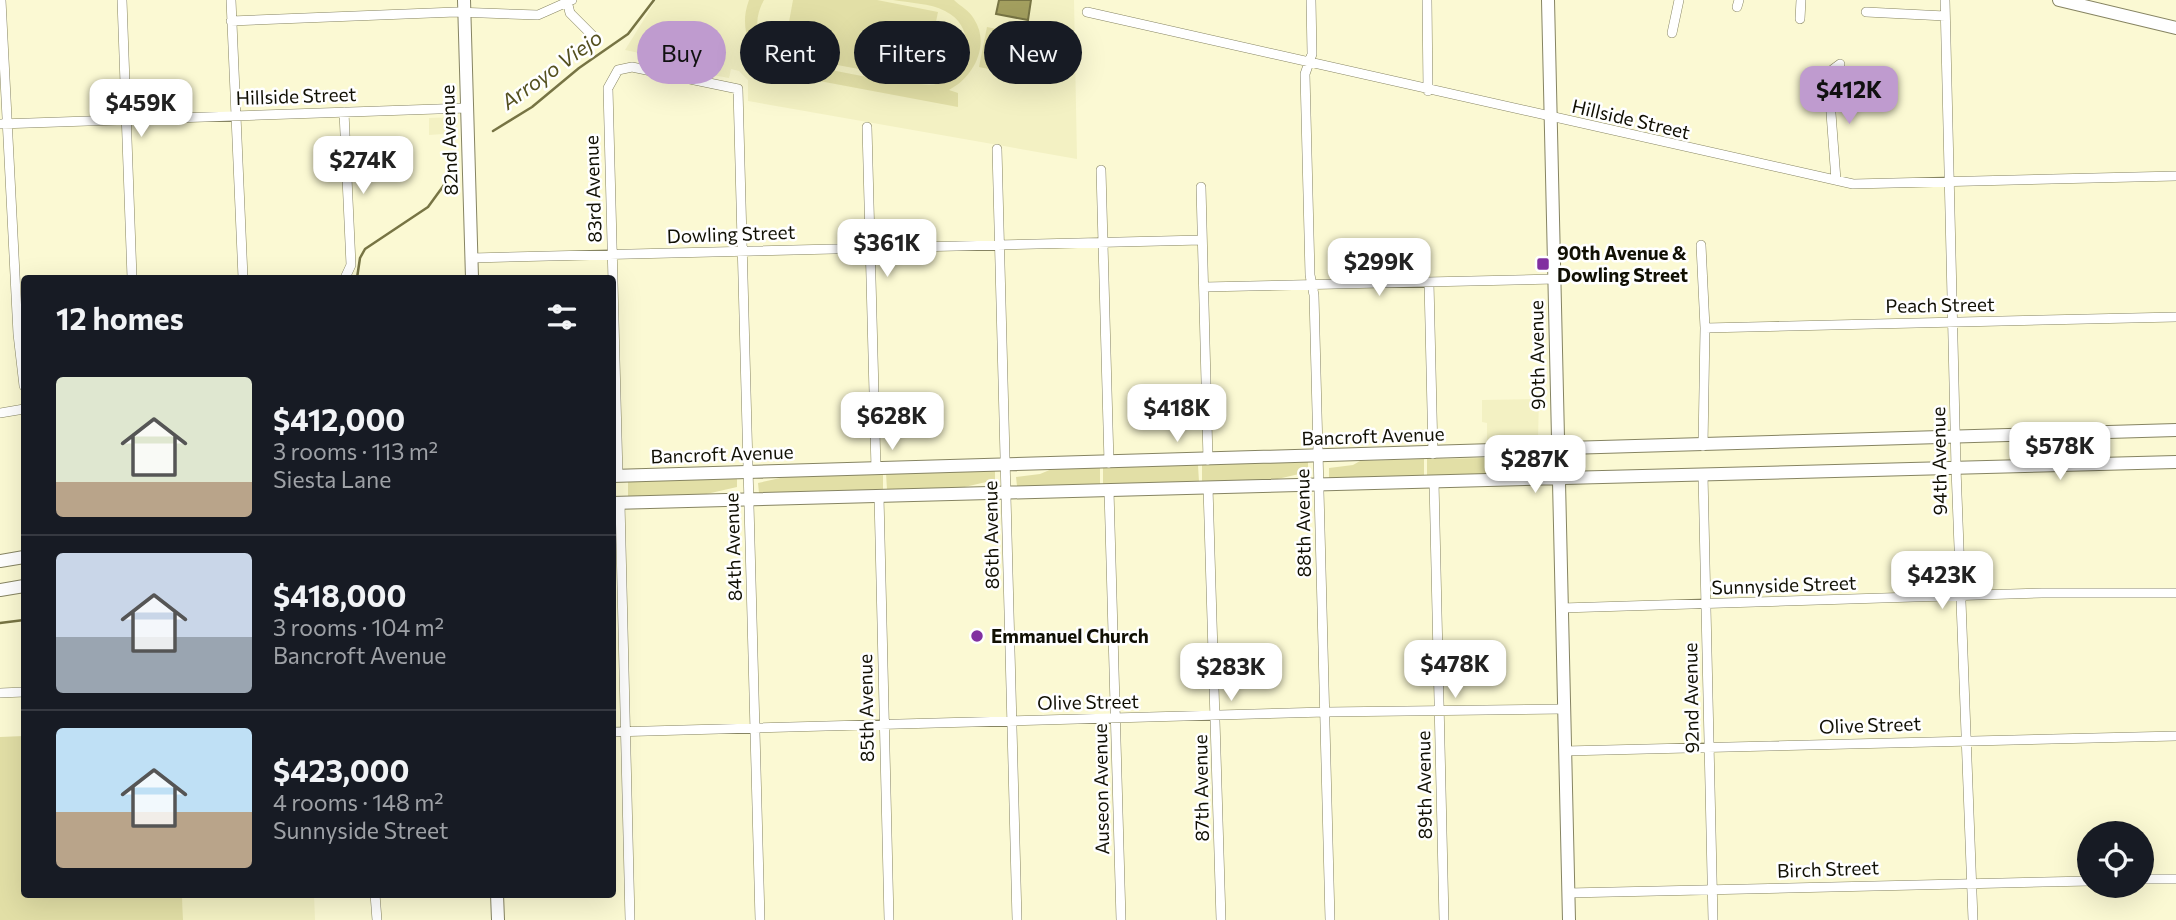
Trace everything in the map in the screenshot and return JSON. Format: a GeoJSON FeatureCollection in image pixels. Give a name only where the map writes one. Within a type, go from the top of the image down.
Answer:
{"type":"FeatureCollection","features":[{"type":"Feature","properties":{"kind":"main road","name":"90th Avenue"},"geometry":{"type":"LineString","coordinates":[[1548,0],[1569,920]]}},
{"type":"Feature","properties":{"kind":"main road"},"geometry":{"type":"LineString","coordinates":[[2059,0],[2176,28]]}},
{"type":"Feature","properties":{"kind":"main road","name":"82nd Avenue"},"geometry":{"type":"LineString","coordinates":[[465,6],[472,275]]}},
{"type":"Feature","properties":{"kind":"main road","name":"Bancroft Avenue"},"geometry":{"type":"LineString","coordinates":[[616,476],[1433,454],[2176,430]]}},
{"type":"Feature","properties":{"kind":"main road"},"geometry":{"type":"LineString","coordinates":[[616,503],[2176,462]]}},
{"type":"Feature","properties":{"kind":"main road"},"geometry":{"type":"LineString","coordinates":[[0,561],[21,558]]}},
{"type":"Feature","properties":{"kind":"main road"},"geometry":{"type":"LineString","coordinates":[[0,590],[21,586]]}},
{"type":"Feature","properties":{"kind":"main road"},"geometry":{"type":"LineString","coordinates":[[497,898],[498,920]]}},
{"type":"Feature","properties":{"kind":"street"},"geometry":{"type":"LineString","coordinates":[[1,0],[4,124],[21,360]]}},
{"type":"Feature","properties":{"kind":"street"},"geometry":{"type":"LineString","coordinates":[[122,0],[132,275]]}},
{"type":"Feature","properties":{"kind":"street"},"geometry":{"type":"LineString","coordinates":[[230,0],[243,275]]}},
{"type":"Feature","properties":{"kind":"street","name":"88th Avenue"},"geometry":{"type":"LineString","coordinates":[[1311,0],[1312,54],[1305,74],[1326,712],[1330,920]]}},
{"type":"Feature","properties":{"kind":"street"},"geometry":{"type":"LineString","coordinates":[[1427,0],[1428,90]]}},
{"type":"Feature","properties":{"kind":"street"},"geometry":{"type":"LineString","coordinates":[[1672,33],[1679,0]]}},
{"type":"Feature","properties":{"kind":"street"},"geometry":{"type":"LineString","coordinates":[[1800,19],[1801,0]]}},
{"type":"Feature","properties":{"kind":"street","name":"94th Avenue"},"geometry":{"type":"LineString","coordinates":[[1945,0],[1955,322],[1955,436],[1969,740],[1973,920]]}},
{"type":"Feature","properties":{"kind":"street"},"geometry":{"type":"LineString","coordinates":[[231,20],[465,6],[538,15],[569,2],[570,13],[595,38]]}},
{"type":"Feature","properties":{"kind":"street","name":"Hillside Street"},"geometry":{"type":"LineString","coordinates":[[1087,12],[1551,119],[1853,184],[2176,176]]}},
{"type":"Feature","properties":{"kind":"street"},"geometry":{"type":"LineString","coordinates":[[1866,12],[1945,16]]}},
{"type":"Feature","properties":{"kind":"street"},"geometry":{"type":"LineString","coordinates":[[1836,180],[1828,73],[1840,64]]}},
{"type":"Feature","properties":{"kind":"street","name":"83rd Avenue"},"geometry":{"type":"LineString","coordinates":[[612,275],[608,88],[613,75],[618,70],[632,67],[738,89]]}},
{"type":"Feature","properties":{"kind":"street","name":"84th Avenue"},"geometry":{"type":"LineString","coordinates":[[738,89],[760,920]]}},
{"type":"Feature","properties":{"kind":"street","name":"Hillside Street"},"geometry":{"type":"LineString","coordinates":[[4,124],[467,108]]}},
{"type":"Feature","properties":{"kind":"street"},"geometry":{"type":"LineString","coordinates":[[344,112],[351,265],[347,275]]}},
{"type":"Feature","properties":{"kind":"street"},"geometry":{"type":"LineString","coordinates":[[867,127],[876,469]]}},
{"type":"Feature","properties":{"kind":"street","name":"86th Avenue"},"geometry":{"type":"LineString","coordinates":[[997,149],[1017,920]]}},
{"type":"Feature","properties":{"kind":"street"},"geometry":{"type":"LineString","coordinates":[[1101,170],[1109,463]]}},
{"type":"Feature","properties":{"kind":"street"},"geometry":{"type":"LineString","coordinates":[[1201,187],[1208,460]]}},
{"type":"Feature","properties":{"kind":"street","name":"Dowling Street"},"geometry":{"type":"LineString","coordinates":[[472,258],[1202,240]]}},
{"type":"Feature","properties":{"kind":"street"},"geometry":{"type":"LineString","coordinates":[[1702,244],[1705,328],[1703,446]]}},
{"type":"Feature","properties":{"kind":"street"},"geometry":{"type":"LineString","coordinates":[[1204,287],[1555,279]]}},
{"type":"Feature","properties":{"kind":"street"},"geometry":{"type":"LineString","coordinates":[[1429,282],[1433,454]]}},
{"type":"Feature","properties":{"kind":"street","name":"Peach Street"},"geometry":{"type":"LineString","coordinates":[[1705,328],[2176,317]]}},
{"type":"Feature","properties":{"kind":"street"},"geometry":{"type":"LineString","coordinates":[[0,413],[21,410]]}},
{"type":"Feature","properties":{"kind":"street","name":"92nd Avenue"},"geometry":{"type":"LineString","coordinates":[[1703,474],[1713,920]]}},
{"type":"Feature","properties":{"kind":"street","name":"89th Avenue"},"geometry":{"type":"LineString","coordinates":[[1434,481],[1444,920]]}},
{"type":"Feature","properties":{"kind":"street","name":"87th Avenue"},"geometry":{"type":"LineString","coordinates":[[1208,487],[1217,716],[1221,920]]}},
{"type":"Feature","properties":{"kind":"street","name":"Auseon Avenue"},"geometry":{"type":"LineString","coordinates":[[1110,490],[1121,920]]}},
{"type":"Feature","properties":{"kind":"street","name":"85th Avenue"},"geometry":{"type":"LineString","coordinates":[[879,496],[889,920]]}},
{"type":"Feature","properties":{"kind":"street"},"geometry":{"type":"LineString","coordinates":[[616,503],[630,920]]}},
{"type":"Feature","properties":{"kind":"street","name":"Sunnyside Street"},"geometry":{"type":"LineString","coordinates":[[1562,608],[1961,596],[2176,593]]}},
{"type":"Feature","properties":{"kind":"street"},"geometry":{"type":"LineString","coordinates":[[0,693],[21,692]]}},
{"type":"Feature","properties":{"kind":"street","name":"Olive Street"},"geometry":{"type":"LineString","coordinates":[[616,732],[883,727],[1326,712],[1564,709]]}},
{"type":"Feature","properties":{"kind":"street","name":"Olive Street"},"geometry":{"type":"LineString","coordinates":[[1565,751],[2176,736]]}},
{"type":"Feature","properties":{"kind":"street"},"geometry":{"type":"LineString","coordinates":[[2154,879],[2176,878]]}},
{"type":"Feature","properties":{"kind":"street","name":"Birch Street"},"geometry":{"type":"LineString","coordinates":[[1568,893],[1712,892],[2077,881]]}},
{"type":"Feature","properties":{"kind":"street"},"geometry":{"type":"LineString","coordinates":[[376,898],[377,920]]}},
{"type":"Feature","properties":{"kind":"shaded area"},"geometry":{"type":"Polygon","coordinates":[[[656,0],[1074,0],[1074,21],[984,21],[984,84],[1076,84],[1077,159],[748,101],[748,84],[840,84],[840,21],[740,21],[740,72],[731,69],[729,78],[726,77],[726,21],[643,21],[656,0]]]}},
{"type":"Feature","properties":{"kind":"shaded area"},"geometry":{"type":"Polygon","coordinates":[[[749,0],[764,0],[757,21],[745,21],[749,0]]]}},
{"type":"Feature","properties":{"kind":"shaded area"},"geometry":{"type":"Polygon","coordinates":[[[793,0],[877,0],[938,12],[936,21],[854,21],[854,68],[840,66],[840,21],[789,21],[793,0]]]}},
{"type":"Feature","properties":{"kind":"shaded area"},"geometry":{"type":"Polygon","coordinates":[[[893,0],[954,0],[967,11],[979,29],[981,39],[977,60],[970,72],[970,21],[958,21],[933,6],[893,0]]]}},
{"type":"Feature","properties":{"kind":"shaded area"},"geometry":{"type":"Polygon","coordinates":[[[999,0],[1031,0],[1028,20],[996,14],[999,0]]]}},
{"type":"Feature","properties":{"kind":"shaded area"},"geometry":{"type":"Polygon","coordinates":[[[637,31],[637,53],[625,50],[637,31]]]}},
{"type":"Feature","properties":{"kind":"shaded area"},"geometry":{"type":"Polygon","coordinates":[[[984,42],[984,68],[979,67],[984,42]]]}},
{"type":"Feature","properties":{"kind":"shaded area"},"geometry":{"type":"Polygon","coordinates":[[[840,72],[854,74],[854,84],[959,84],[949,90],[958,93],[958,107],[835,84],[840,84],[840,72]]]}},
{"type":"Feature","properties":{"kind":"shaded area"},"geometry":{"type":"Polygon","coordinates":[[[456,117],[457,133],[429,135],[429,118],[456,117]]]}},
{"type":"Feature","properties":{"kind":"shaded area"},"geometry":{"type":"Polygon","coordinates":[[[1539,399],[1538,438],[1487,441],[1487,423],[1482,422],[1482,400],[1539,399]]]}},
{"type":"Feature","properties":{"kind":"shaded area"},"geometry":{"type":"Polygon","coordinates":[[[1542,457],[1543,468],[1427,476],[1427,459],[1542,457]]]}},
{"type":"Feature","properties":{"kind":"shaded area"},"geometry":{"type":"Polygon","coordinates":[[[1424,459],[1424,476],[1329,478],[1329,468],[1353,465],[1360,461],[1424,459]]]}},
{"type":"Feature","properties":{"kind":"shaded area"},"geometry":{"type":"Polygon","coordinates":[[[1308,462],[1308,472],[1273,480],[1202,482],[1202,465],[1308,462]]]}},
{"type":"Feature","properties":{"kind":"shaded area"},"geometry":{"type":"Polygon","coordinates":[[[1198,465],[1199,482],[1103,485],[1103,467],[1198,465]]]}},
{"type":"Feature","properties":{"kind":"shaded area"},"geometry":{"type":"Polygon","coordinates":[[[1100,467],[1100,485],[1017,486],[1016,477],[1040,474],[1052,469],[1100,467]]]}},
{"type":"Feature","properties":{"kind":"shaded area"},"geometry":{"type":"Polygon","coordinates":[[[995,470],[995,480],[960,488],[887,490],[886,473],[995,470]]]}},
{"type":"Feature","properties":{"kind":"shaded area"},"geometry":{"type":"Polygon","coordinates":[[[883,473],[883,490],[759,493],[758,483],[794,475],[883,473]]]}},
{"type":"Feature","properties":{"kind":"shaded area"},"geometry":{"type":"Polygon","coordinates":[[[737,477],[737,487],[702,495],[628,497],[628,480],[737,477]]]}},
{"type":"Feature","properties":{"kind":"shaded area"},"geometry":{"type":"Polygon","coordinates":[[[21,736],[21,898],[182,898],[183,920],[0,920],[0,737],[21,736]]]}},
{"type":"Feature","properties":{"kind":"shaded area"},"geometry":{"type":"Polygon","coordinates":[[[182,898],[314,898],[315,920],[183,920],[182,898]]]}},
{"type":"Feature","properties":{"kind":"waterway","name":"Arroyo Viejo"},"geometry":{"type":"LineString","coordinates":[[493,131],[532,107],[579,68],[628,34],[654,0]]}},
{"type":"Feature","properties":{"kind":"waterway","name":"Arroyo Viejo"},"geometry":{"type":"LineString","coordinates":[[357,275],[360,258],[365,249],[428,207],[444,185]]}},
{"type":"Feature","properties":{"kind":"waterway","name":"Arroyo Viejo"},"geometry":{"type":"LineString","coordinates":[[0,623],[21,620]]}},
{"type":"Feature","properties":{"kind":"place","name":"90th Avenue & Dowling Street"},"geometry":{"type":"Point","coordinates":[1543,264]}},
{"type":"Feature","properties":{"kind":"place","name":"Emmanuel Church"},"geometry":{"type":"Point","coordinates":[977,636]}}]}
